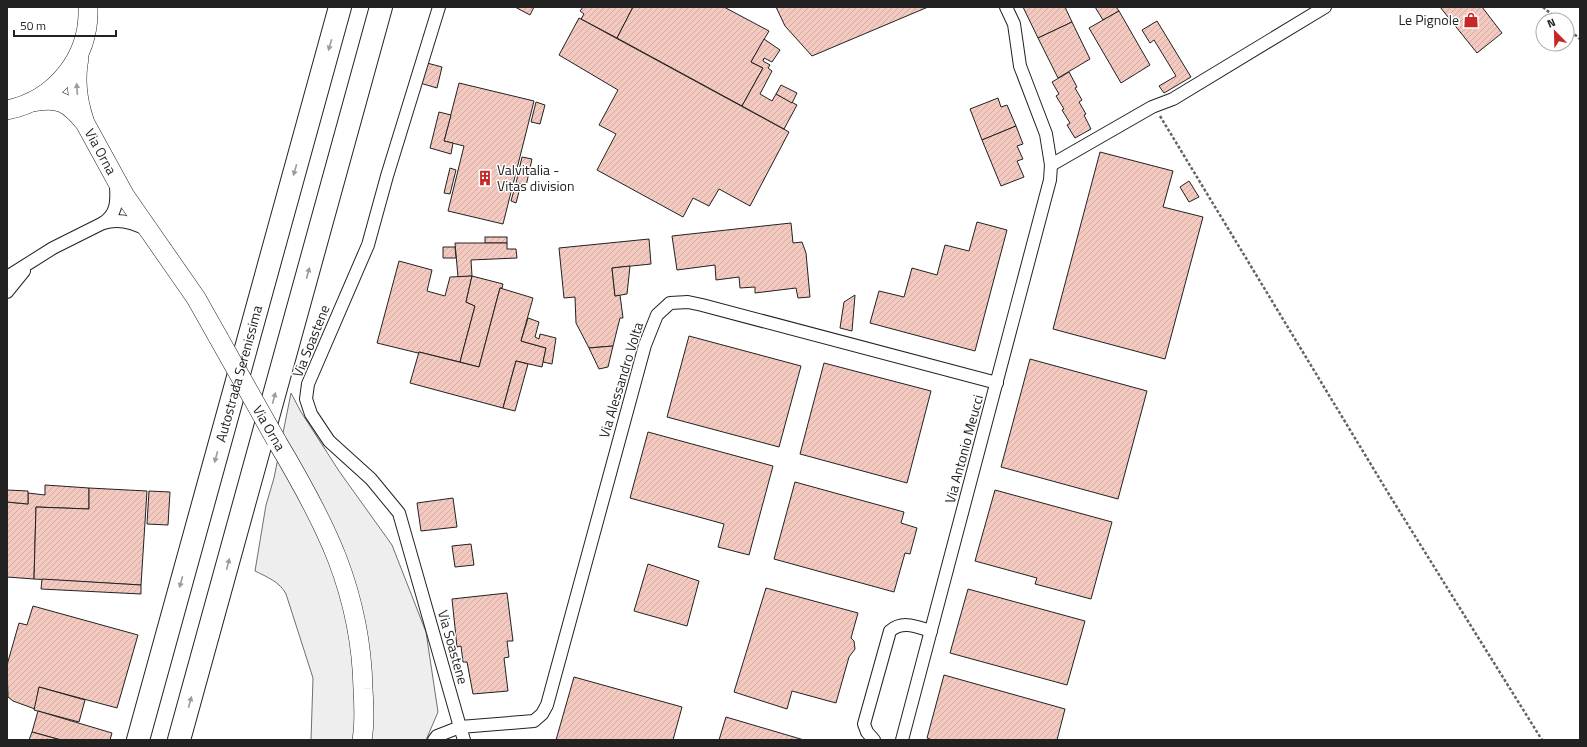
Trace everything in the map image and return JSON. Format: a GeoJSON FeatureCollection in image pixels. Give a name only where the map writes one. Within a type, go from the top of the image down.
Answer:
{"type":"FeatureCollection","features":[{"type":"Feature","properties":{"kind":"highway","name":"Autostrada Serenissima"},"geometry":{"type":"LineString","coordinates":[[138,740],[340,7]]}},
{"type":"Feature","properties":{"kind":"highway"},"geometry":{"type":"LineString","coordinates":[[179,740],[381,7]]}},
{"type":"Feature","properties":{"kind":"main road"},"geometry":{"type":"LineString","coordinates":[[7,110],[32,102],[46,93],[59,82],[70,69],[79,55],[86,36],[89,18],[88,7]]}},
{"type":"Feature","properties":{"kind":"main road","name":"Via Orna"},"geometry":{"type":"LineString","coordinates":[[79,55],[76,71],[76,86],[85,123]]}},
{"type":"Feature","properties":{"kind":"main road","name":"Via Orna"},"geometry":{"type":"LineString","coordinates":[[32,102],[51,100],[65,103],[75,111],[85,123],[125,196],[196,298],[320,518],[338,559],[351,597],[363,663],[364,724],[362,740]]}},
{"type":"Feature","properties":{"kind":"street","name":"Via Soastene"},"geometry":{"type":"LineString","coordinates":[[439,7],[387,176],[368,245],[308,384],[306,399],[311,414],[329,441],[371,479],[399,513],[464,740]]}},
{"type":"Feature","properties":{"kind":"street"},"geometry":{"type":"LineString","coordinates":[[1006,7],[1014,24],[1020,66],[1046,134],[1052,165],[1152,107],[1173,99],[1325,7]]}},
{"type":"Feature","properties":{"kind":"street","name":"Via Antonio Meucci"},"geometry":{"type":"LineString","coordinates":[[902,740],[1050,180],[1052,165]]}},
{"type":"Feature","properties":{"kind":"street"},"geometry":{"type":"LineString","coordinates":[[103,223],[113,215],[116,205],[117,193],[114,176]]}},
{"type":"Feature","properties":{"kind":"street"},"geometry":{"type":"LineString","coordinates":[[7,277],[69,239],[103,223],[123,221],[140,226],[150,232]]}},
{"type":"Feature","properties":{"kind":"street"},"geometry":{"type":"LineString","coordinates":[[7,292],[23,272],[39,256]]}},
{"type":"Feature","properties":{"kind":"street","name":"Via Alessandro Volta"},"geometry":{"type":"LineString","coordinates":[[460,727],[534,721],[542,714],[547,704],[645,345],[657,315],[670,303],[688,302],[702,305],[997,383]]}},
{"type":"Feature","properties":{"kind":"street"},"geometry":{"type":"LineString","coordinates":[[874,740],[867,732],[864,724],[890,631],[900,624],[906,624],[931,631]]}},
{"type":"Feature","properties":{"kind":"street"},"geometry":{"type":"LineString","coordinates":[[434,740],[437,736],[460,727]]}},
{"type":"Feature","properties":{"kind":"path"},"geometry":{"type":"LineString","coordinates":[[1152,107],[1160,116],[1390,496],[1542,740]]}},
{"type":"Feature","properties":{"kind":"shaded area"},"geometry":{"type":"Polygon","coordinates":[[[291,393],[301,412],[339,471],[392,545],[426,632],[438,712],[426,740],[311,740],[313,678],[286,594],[277,583],[255,571],[266,505],[274,478],[291,393]]]}},
{"type":"Feature","properties":{"kind":"building"},"geometry":{"type":"Polygon","coordinates":[[[515,7],[534,7],[530,15],[515,7]]]}},
{"type":"Feature","properties":{"kind":"building"},"geometry":{"type":"Polygon","coordinates":[[[583,7],[633,7],[617,38],[581,19],[584,14],[580,11],[583,7]]]}},
{"type":"Feature","properties":{"kind":"building"},"geometry":{"type":"Polygon","coordinates":[[[633,7],[724,7],[769,31],[751,62],[763,68],[742,106],[617,38],[633,7]]]}},
{"type":"Feature","properties":{"kind":"building"},"geometry":{"type":"Polygon","coordinates":[[[776,7],[928,7],[812,56],[785,26],[776,7]]]}},
{"type":"Feature","properties":{"kind":"building"},"geometry":{"type":"Polygon","coordinates":[[[1023,7],[1065,7],[1072,22],[1038,38],[1023,7]]]}},
{"type":"Feature","properties":{"kind":"building"},"geometry":{"type":"Polygon","coordinates":[[[1095,7],[1116,7],[1119,11],[1103,20],[1095,7]]]}},
{"type":"Feature","properties":{"kind":"building","name":"Le Pignole"},"geometry":{"type":"Polygon","coordinates":[[[1440,7],[1482,7],[1502,33],[1477,53],[1440,7]]]}},
{"type":"Feature","properties":{"kind":"building"},"geometry":{"type":"Polygon","coordinates":[[[1119,11],[1150,65],[1121,83],[1089,28],[1119,11]]]}},
{"type":"Feature","properties":{"kind":"building"},"geometry":{"type":"Polygon","coordinates":[[[579,18],[789,132],[750,206],[719,189],[709,206],[693,198],[683,217],[597,170],[616,134],[599,125],[618,90],[559,55],[579,18]]]}},
{"type":"Feature","properties":{"kind":"building"},"geometry":{"type":"Polygon","coordinates":[[[1157,21],[1191,77],[1164,93],[1159,86],[1176,76],[1154,40],[1150,43],[1142,30],[1157,21]]]}},
{"type":"Feature","properties":{"kind":"building"},"geometry":{"type":"Polygon","coordinates":[[[1072,22],[1090,59],[1058,78],[1038,38],[1072,22]]]}},
{"type":"Feature","properties":{"kind":"building"},"geometry":{"type":"Polygon","coordinates":[[[764,39],[780,50],[772,62],[764,58],[763,61],[770,65],[768,68],[772,71],[760,94],[772,101],[776,94],[797,105],[784,129],[742,106],[763,68],[751,62],[764,39]]]}},
{"type":"Feature","properties":{"kind":"building"},"geometry":{"type":"Polygon","coordinates":[[[427,63],[442,67],[437,88],[420,83],[427,63]]]}},
{"type":"Feature","properties":{"kind":"building"},"geometry":{"type":"Polygon","coordinates":[[[1069,72],[1077,87],[1075,88],[1082,100],[1079,102],[1086,114],[1084,115],[1091,129],[1075,138],[1067,125],[1070,123],[1062,110],[1064,109],[1056,96],[1059,94],[1052,82],[1069,72]]]}},
{"type":"Feature","properties":{"kind":"building","name":"Valvitalia - Vitas division"},"geometry":{"type":"Polygon","coordinates":[[[459,83],[534,101],[503,224],[448,211],[464,146],[444,141],[459,83]]]}},
{"type":"Feature","properties":{"kind":"building"},"geometry":{"type":"Polygon","coordinates":[[[781,85],[797,93],[792,103],[776,94],[781,85]]]}},
{"type":"Feature","properties":{"kind":"building"},"geometry":{"type":"Polygon","coordinates":[[[998,98],[1001,107],[1007,105],[1016,126],[982,140],[970,109],[998,98]]]}},
{"type":"Feature","properties":{"kind":"building"},"geometry":{"type":"Polygon","coordinates":[[[536,102],[545,105],[540,124],[531,122],[536,102]]]}},
{"type":"Feature","properties":{"kind":"building"},"geometry":{"type":"Polygon","coordinates":[[[439,112],[451,115],[444,141],[453,143],[451,154],[430,148],[439,112]]]}},
{"type":"Feature","properties":{"kind":"building"},"geometry":{"type":"Polygon","coordinates":[[[1016,126],[1023,144],[1017,146],[1023,159],[1017,161],[1024,177],[1001,186],[982,140],[1016,126]]]}},
{"type":"Feature","properties":{"kind":"building"},"geometry":{"type":"Polygon","coordinates":[[[1100,152],[1173,171],[1163,207],[1203,217],[1165,359],[1053,329],[1100,152]]]}},
{"type":"Feature","properties":{"kind":"building"},"geometry":{"type":"Polygon","coordinates":[[[522,157],[532,159],[526,186],[516,183],[522,157]]]}},
{"type":"Feature","properties":{"kind":"building"},"geometry":{"type":"Polygon","coordinates":[[[450,168],[456,170],[450,194],[444,193],[450,168]]]}},
{"type":"Feature","properties":{"kind":"building"},"geometry":{"type":"Polygon","coordinates":[[[1189,181],[1199,197],[1189,202],[1180,187],[1189,181]]]}},
{"type":"Feature","properties":{"kind":"building"},"geometry":{"type":"Polygon","coordinates":[[[516,183],[521,184],[516,203],[511,201],[516,183]]]}},
{"type":"Feature","properties":{"kind":"building"},"geometry":{"type":"Polygon","coordinates":[[[977,222],[1007,230],[975,351],[870,323],[879,291],[904,297],[912,268],[937,275],[945,245],[969,251],[977,222]]]}},
{"type":"Feature","properties":{"kind":"building"},"geometry":{"type":"Polygon","coordinates":[[[791,223],[793,243],[802,242],[806,253],[810,297],[798,298],[796,288],[755,293],[755,287],[740,288],[739,277],[716,280],[715,265],[677,270],[672,236],[791,223]]]}},
{"type":"Feature","properties":{"kind":"building"},"geometry":{"type":"Polygon","coordinates":[[[485,237],[507,237],[507,243],[485,243],[485,237]]]}},
{"type":"Feature","properties":{"kind":"building"},"geometry":{"type":"Polygon","coordinates":[[[649,239],[651,264],[612,268],[615,296],[620,295],[623,318],[620,318],[613,346],[589,348],[576,323],[575,297],[564,298],[559,248],[649,239]]]}},
{"type":"Feature","properties":{"kind":"building"},"geometry":{"type":"Polygon","coordinates":[[[455,243],[507,243],[507,249],[516,249],[517,258],[471,260],[472,276],[458,277],[455,243]]]}},
{"type":"Feature","properties":{"kind":"building"},"geometry":{"type":"Polygon","coordinates":[[[443,247],[455,247],[456,258],[443,258],[443,247]]]}},
{"type":"Feature","properties":{"kind":"building"},"geometry":{"type":"Polygon","coordinates":[[[399,261],[432,270],[427,291],[445,296],[450,277],[472,276],[466,302],[475,306],[460,362],[377,343],[399,261]]]}},
{"type":"Feature","properties":{"kind":"building"},"geometry":{"type":"Polygon","coordinates":[[[630,266],[627,294],[615,296],[612,268],[630,266]]]}},
{"type":"Feature","properties":{"kind":"building"},"geometry":{"type":"Polygon","coordinates":[[[472,276],[503,284],[502,288],[500,288],[479,367],[460,362],[475,306],[466,302],[472,276]]]}},
{"type":"Feature","properties":{"kind":"building"},"geometry":{"type":"Polygon","coordinates":[[[500,288],[533,298],[521,341],[546,348],[542,367],[516,361],[503,408],[410,383],[419,352],[479,367],[500,288]]]}},
{"type":"Feature","properties":{"kind":"building"},"geometry":{"type":"Polygon","coordinates":[[[855,295],[852,331],[840,328],[844,302],[855,295]]]}},
{"type":"Feature","properties":{"kind":"building"},"geometry":{"type":"Polygon","coordinates":[[[528,318],[539,322],[535,337],[539,339],[540,334],[556,338],[552,364],[543,362],[546,348],[521,341],[528,318]]]}},
{"type":"Feature","properties":{"kind":"building"},"geometry":{"type":"Polygon","coordinates":[[[689,336],[801,366],[779,447],[667,417],[689,336]]]}},
{"type":"Feature","properties":{"kind":"building"},"geometry":{"type":"Polygon","coordinates":[[[613,346],[608,367],[599,369],[589,348],[613,346]]]}},
{"type":"Feature","properties":{"kind":"building"},"geometry":{"type":"Polygon","coordinates":[[[1030,359],[1147,391],[1118,499],[1001,467],[1030,359]]]}},
{"type":"Feature","properties":{"kind":"building"},"geometry":{"type":"Polygon","coordinates":[[[516,361],[528,364],[515,411],[503,408],[516,361]]]}},
{"type":"Feature","properties":{"kind":"building"},"geometry":{"type":"Polygon","coordinates":[[[824,363],[931,391],[907,483],[800,454],[824,363]]]}},
{"type":"Feature","properties":{"kind":"building"},"geometry":{"type":"Polygon","coordinates":[[[648,432],[773,466],[749,555],[718,547],[724,524],[630,498],[648,432]]]}},
{"type":"Feature","properties":{"kind":"building"},"geometry":{"type":"Polygon","coordinates":[[[795,482],[904,512],[901,523],[917,528],[910,554],[905,553],[894,592],[774,559],[795,482]]]}},
{"type":"Feature","properties":{"kind":"building"},"geometry":{"type":"Polygon","coordinates":[[[45,485],[89,488],[89,509],[36,507],[34,579],[7,577],[7,502],[28,504],[28,493],[45,495],[45,485]]]}},
{"type":"Feature","properties":{"kind":"building"},"geometry":{"type":"Polygon","coordinates":[[[89,488],[147,491],[141,585],[34,579],[36,507],[89,509],[89,488]]]}},
{"type":"Feature","properties":{"kind":"building"},"geometry":{"type":"Polygon","coordinates":[[[7,490],[28,491],[28,504],[7,502],[7,490]]]}},
{"type":"Feature","properties":{"kind":"building"},"geometry":{"type":"Polygon","coordinates":[[[995,490],[1112,522],[1091,599],[1035,584],[1037,578],[975,561],[995,490]]]}},
{"type":"Feature","properties":{"kind":"building"},"geometry":{"type":"Polygon","coordinates":[[[149,491],[170,492],[168,525],[147,524],[149,491]]]}},
{"type":"Feature","properties":{"kind":"building"},"geometry":{"type":"Polygon","coordinates":[[[453,498],[457,527],[421,531],[417,503],[453,498]]]}},
{"type":"Feature","properties":{"kind":"building"},"geometry":{"type":"Polygon","coordinates":[[[471,544],[474,565],[455,567],[452,546],[471,544]]]}},
{"type":"Feature","properties":{"kind":"building"},"geometry":{"type":"Polygon","coordinates":[[[648,564],[699,581],[687,626],[634,611],[648,564]]]}},
{"type":"Feature","properties":{"kind":"building"},"geometry":{"type":"Polygon","coordinates":[[[42,579],[141,585],[141,594],[41,589],[42,579]]]}},
{"type":"Feature","properties":{"kind":"building"},"geometry":{"type":"Polygon","coordinates":[[[766,588],[858,613],[851,638],[854,641],[855,649],[849,657],[836,703],[792,691],[787,709],[734,692],[766,588]]]}},
{"type":"Feature","properties":{"kind":"building"},"geometry":{"type":"Polygon","coordinates":[[[968,589],[1085,621],[1067,685],[950,653],[968,589]]]}},
{"type":"Feature","properties":{"kind":"building"},"geometry":{"type":"Polygon","coordinates":[[[507,593],[513,641],[507,641],[509,657],[504,658],[508,691],[473,694],[467,662],[463,662],[461,646],[457,647],[452,599],[507,593]]]}},
{"type":"Feature","properties":{"kind":"building"},"geometry":{"type":"Polygon","coordinates":[[[33,606],[138,635],[117,708],[39,687],[35,709],[13,701],[8,697],[7,665],[19,623],[27,625],[33,606]]]}},
{"type":"Feature","properties":{"kind":"building"},"geometry":{"type":"Polygon","coordinates":[[[944,675],[1065,709],[1057,740],[932,740],[927,738],[944,675]]]}},
{"type":"Feature","properties":{"kind":"building"},"geometry":{"type":"Polygon","coordinates":[[[574,677],[682,707],[673,740],[556,740],[574,677]]]}},
{"type":"Feature","properties":{"kind":"building"},"geometry":{"type":"Polygon","coordinates":[[[39,687],[85,700],[79,722],[34,710],[39,687]]]}},
{"type":"Feature","properties":{"kind":"building"},"geometry":{"type":"Polygon","coordinates":[[[38,711],[112,733],[110,740],[61,740],[32,732],[38,711]]]}},
{"type":"Feature","properties":{"kind":"building"},"geometry":{"type":"Polygon","coordinates":[[[726,717],[804,740],[719,740],[726,717]]]}},
{"type":"Feature","properties":{"kind":"building"},"geometry":{"type":"Polygon","coordinates":[[[32,732],[61,740],[29,740],[32,732]]]}},
{"type":"Feature","properties":{"kind":"place","name":"Le Pignole"},"geometry":{"type":"Point","coordinates":[1471,20]}},
{"type":"Feature","properties":{"kind":"place","name":"Valvitalia - Vitas division"},"geometry":{"type":"Point","coordinates":[485,178]}}]}
